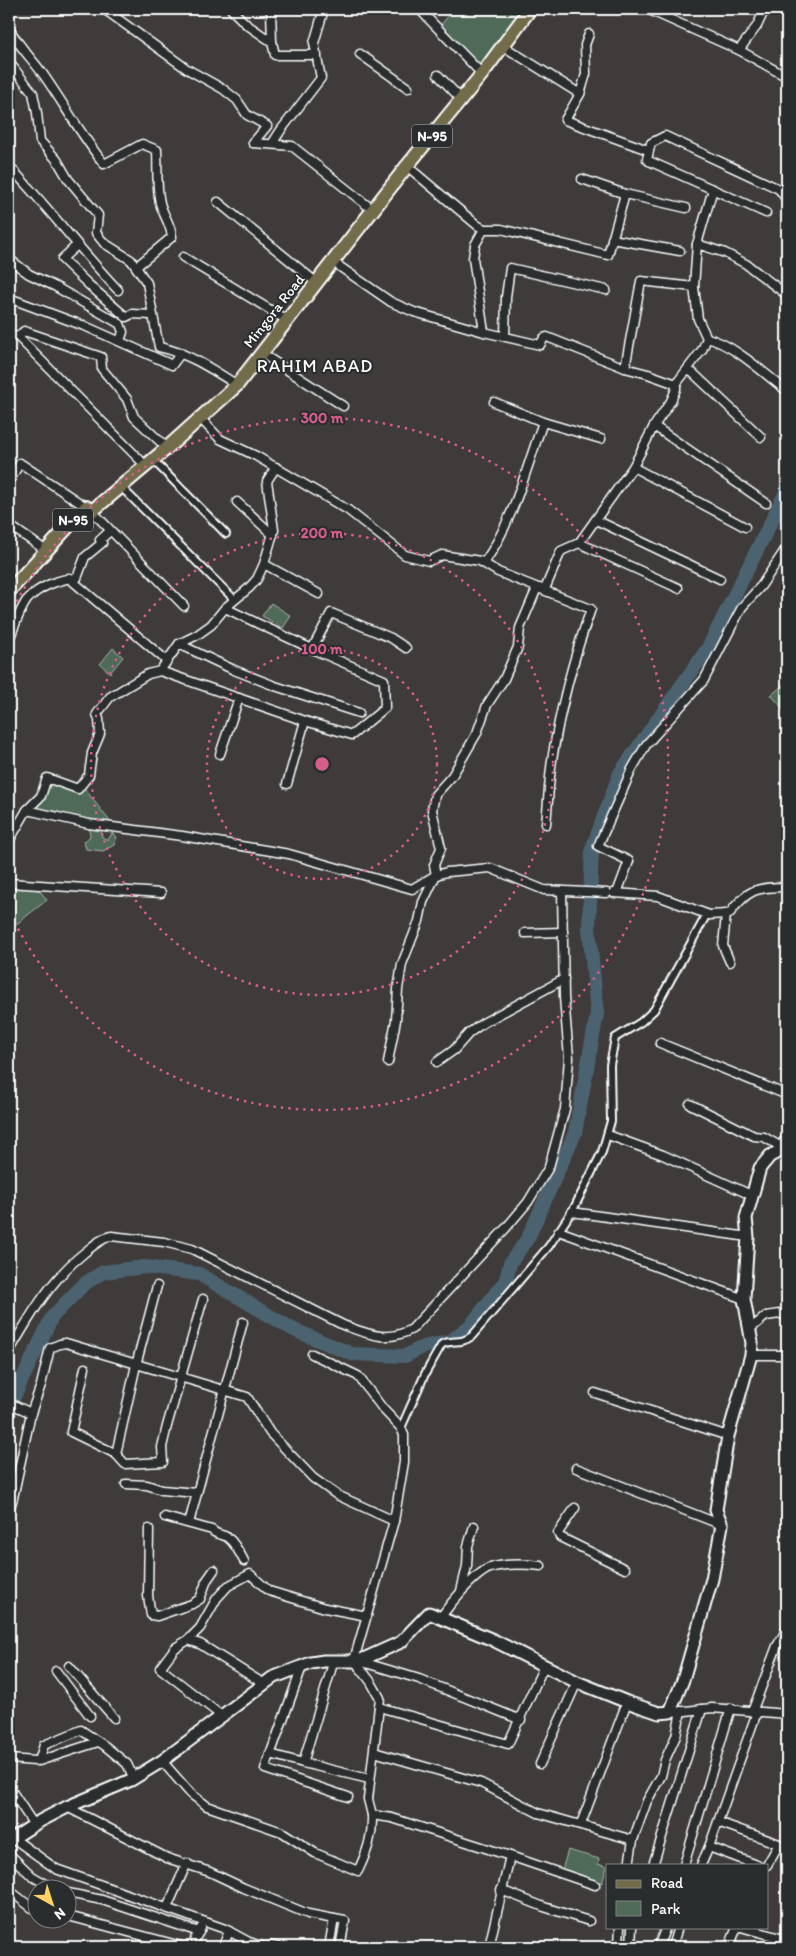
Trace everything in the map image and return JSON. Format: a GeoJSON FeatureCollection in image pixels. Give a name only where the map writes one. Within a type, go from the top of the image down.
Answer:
{"type":"FeatureCollection","features":[{"type":"Feature","properties":{"kind":"main road","name":"Mingora Road"},"geometry":{"type":"LineString","coordinates":[[9,591],[45,550],[89,509],[121,487],[236,385],[407,166],[482,74],[526,10]]}},
{"type":"Feature","properties":{"kind":"main road"},"geometry":{"type":"LineString","coordinates":[[11,1840],[67,1807],[134,1779],[182,1745],[194,1739],[264,1684],[285,1673],[311,1664],[334,1660],[357,1661],[400,1642],[429,1613],[493,1640],[577,1682],[659,1713],[675,1712],[712,1579],[722,1525],[716,1510],[728,1436],[751,1355],[750,1329],[744,1299],[748,1237],[746,1218],[760,1168],[770,1156],[785,1144]]}},
{"type":"Feature","properties":{"kind":"street"},"geometry":{"type":"LineString","coordinates":[[104,9],[187,69],[205,78],[237,100],[247,115],[267,126],[253,143],[292,146],[373,210]]}},
{"type":"Feature","properties":{"kind":"street"},"geometry":{"type":"LineString","coordinates":[[231,9],[246,24],[272,42]]}},
{"type":"Feature","properties":{"kind":"street"},"geometry":{"type":"LineString","coordinates":[[271,9],[272,42],[275,55],[317,55]]}},
{"type":"Feature","properties":{"kind":"street"},"geometry":{"type":"LineString","coordinates":[[272,144],[321,78],[314,43],[324,9]]}},
{"type":"Feature","properties":{"kind":"street"},"geometry":{"type":"LineString","coordinates":[[419,9],[482,74]]}},
{"type":"Feature","properties":{"kind":"street"},"geometry":{"type":"LineString","coordinates":[[647,9],[739,50],[787,77]]}},
{"type":"Feature","properties":{"kind":"street"},"geometry":{"type":"LineString","coordinates":[[739,50],[757,26],[765,9]]}},
{"type":"Feature","properties":{"kind":"street"},"geometry":{"type":"LineString","coordinates":[[10,30],[17,42],[44,75],[89,145],[104,164],[142,144],[158,150],[158,189],[161,205],[171,227],[172,237],[136,267]]}},
{"type":"Feature","properties":{"kind":"street"},"geometry":{"type":"LineString","coordinates":[[589,34],[585,45],[586,74],[580,94],[565,120],[648,150]]}},
{"type":"Feature","properties":{"kind":"street"},"geometry":{"type":"LineString","coordinates":[[503,46],[580,94]]}},
{"type":"Feature","properties":{"kind":"street"},"geometry":{"type":"LineString","coordinates":[[360,54],[408,88]]}},
{"type":"Feature","properties":{"kind":"street"},"geometry":{"type":"LineString","coordinates":[[9,62],[33,93],[40,141],[57,160],[68,180],[98,215],[96,233],[104,243],[131,260],[147,283],[159,347],[181,353],[206,365],[236,385]]}},
{"type":"Feature","properties":{"kind":"street"},"geometry":{"type":"LineString","coordinates":[[438,75],[461,100]]}},
{"type":"Feature","properties":{"kind":"street"},"geometry":{"type":"LineString","coordinates":[[766,213],[649,161],[647,159],[648,150],[652,143],[665,136],[779,189],[787,200]]}},
{"type":"Feature","properties":{"kind":"street"},"geometry":{"type":"LineString","coordinates":[[9,166],[118,290]]}},
{"type":"Feature","properties":{"kind":"street"},"geometry":{"type":"LineString","coordinates":[[407,166],[484,229],[501,229],[608,256],[625,194]]}},
{"type":"Feature","properties":{"kind":"street"},"geometry":{"type":"LineString","coordinates":[[582,179],[625,194],[686,208]]}},
{"type":"Feature","properties":{"kind":"street"},"geometry":{"type":"LineString","coordinates":[[545,589],[560,551],[579,543],[596,520],[633,467],[654,426],[671,401],[676,390],[676,384],[702,350],[707,338],[698,319],[694,287],[697,244],[712,189]]}},
{"type":"Feature","properties":{"kind":"street"},"geometry":{"type":"LineString","coordinates":[[218,202],[317,283]]}},
{"type":"Feature","properties":{"kind":"street"},"geometry":{"type":"LineString","coordinates":[[484,229],[475,245],[473,258],[484,332]]}},
{"type":"Feature","properties":{"kind":"street"},"geometry":{"type":"LineString","coordinates":[[612,239],[680,251]]}},
{"type":"Feature","properties":{"kind":"street"},"geometry":{"type":"LineString","coordinates":[[697,244],[725,253],[746,264],[787,295]]}},
{"type":"Feature","properties":{"kind":"street"},"geometry":{"type":"LineString","coordinates":[[78,245],[62,259],[88,285],[126,317],[132,314],[152,315]]}},
{"type":"Feature","properties":{"kind":"street"},"geometry":{"type":"LineString","coordinates":[[183,257],[287,320]]}},
{"type":"Feature","properties":{"kind":"street"},"geometry":{"type":"LineString","coordinates":[[9,259],[29,274],[56,287],[120,324],[123,332],[120,341]]}},
{"type":"Feature","properties":{"kind":"street"},"geometry":{"type":"LineString","coordinates":[[333,262],[391,302],[414,312],[484,332],[540,345],[544,338],[547,337],[625,368],[676,384]]}},
{"type":"Feature","properties":{"kind":"street"},"geometry":{"type":"LineString","coordinates":[[505,336],[506,297],[510,268],[606,290]]}},
{"type":"Feature","properties":{"kind":"street"},"geometry":{"type":"LineString","coordinates":[[625,368],[641,281],[694,287]]}},
{"type":"Feature","properties":{"kind":"street"},"geometry":{"type":"LineString","coordinates":[[9,298],[120,341],[172,365],[181,353]]}},
{"type":"Feature","properties":{"kind":"street"},"geometry":{"type":"LineString","coordinates":[[18,336],[24,332],[102,357],[102,369],[127,399],[134,417],[167,448]]}},
{"type":"Feature","properties":{"kind":"street"},"geometry":{"type":"LineString","coordinates":[[9,335],[18,336],[149,463],[226,534]]}},
{"type":"Feature","properties":{"kind":"street"},"geometry":{"type":"LineString","coordinates":[[707,338],[717,340],[730,347],[787,391]]}},
{"type":"Feature","properties":{"kind":"street"},"geometry":{"type":"LineString","coordinates":[[261,353],[343,406]]}},
{"type":"Feature","properties":{"kind":"street"},"geometry":{"type":"LineString","coordinates":[[687,370],[694,373],[761,437]]}},
{"type":"Feature","properties":{"kind":"street"},"geometry":{"type":"LineString","coordinates":[[494,402],[543,422],[601,440]]}},
{"type":"Feature","properties":{"kind":"street"},"geometry":{"type":"LineString","coordinates":[[200,418],[220,439],[276,468],[348,510],[405,556],[429,561],[442,555],[484,563],[498,572],[591,608],[556,736],[546,824]]}},
{"type":"Feature","properties":{"kind":"street"},"geometry":{"type":"LineString","coordinates":[[484,563],[499,538],[543,422]]}},
{"type":"Feature","properties":{"kind":"street"},"geometry":{"type":"LineString","coordinates":[[654,426],[766,504]]}},
{"type":"Feature","properties":{"kind":"street"},"geometry":{"type":"LineString","coordinates":[[9,481],[20,463],[89,509],[184,606]]}},
{"type":"Feature","properties":{"kind":"street"},"geometry":{"type":"LineString","coordinates":[[633,467],[745,527]]}},
{"type":"Feature","properties":{"kind":"street"},"geometry":{"type":"LineString","coordinates":[[160,671],[179,644],[197,635],[210,625],[225,608],[249,588],[264,564],[273,534],[267,481],[276,468]]}},
{"type":"Feature","properties":{"kind":"street"},"geometry":{"type":"LineString","coordinates":[[121,487],[235,600]]}},
{"type":"Feature","properties":{"kind":"street"},"geometry":{"type":"LineString","coordinates":[[237,502],[273,534]]}},
{"type":"Feature","properties":{"kind":"street"},"geometry":{"type":"LineString","coordinates":[[596,520],[720,579]]}},
{"type":"Feature","properties":{"kind":"street"},"geometry":{"type":"LineString","coordinates":[[9,525],[45,550]]}},
{"type":"Feature","properties":{"kind":"street"},"geometry":{"type":"LineString","coordinates":[[9,640],[27,600],[43,589],[69,578],[78,578],[85,557],[102,543],[100,540],[110,531]]}},
{"type":"Feature","properties":{"kind":"street"},"geometry":{"type":"LineString","coordinates":[[579,543],[678,588]]}},
{"type":"Feature","properties":{"kind":"street"},"geometry":{"type":"LineString","coordinates":[[617,893],[629,861],[598,846],[632,769],[646,745],[704,680],[742,607],[761,586],[787,547]]}},
{"type":"Feature","properties":{"kind":"street"},"geometry":{"type":"LineString","coordinates":[[779,559],[787,565]]}},
{"type":"Feature","properties":{"kind":"street"},"geometry":{"type":"LineString","coordinates":[[264,564],[319,594]]}},
{"type":"Feature","properties":{"kind":"street"},"geometry":{"type":"LineString","coordinates":[[69,578],[168,661]]}},
{"type":"Feature","properties":{"kind":"street"},"geometry":{"type":"LineString","coordinates":[[388,1062],[396,1020],[402,964],[419,922],[423,902],[436,875],[434,865],[441,848],[432,810],[435,796],[452,776],[477,733],[487,705],[504,680],[518,647],[520,628],[537,588],[545,589]]}},
{"type":"Feature","properties":{"kind":"street"},"geometry":{"type":"LineString","coordinates":[[9,841],[27,810],[41,796],[47,778],[78,789],[89,775],[92,753],[100,734],[97,714],[105,701],[148,674],[160,671],[305,721],[352,735],[385,708],[384,680],[225,608]]}},
{"type":"Feature","properties":{"kind":"street"},"geometry":{"type":"LineString","coordinates":[[312,649],[331,613],[391,638],[406,648]]}},
{"type":"Feature","properties":{"kind":"street"},"geometry":{"type":"LineString","coordinates":[[179,644],[234,670],[275,686],[359,713]]}},
{"type":"Feature","properties":{"kind":"street"},"geometry":{"type":"LineString","coordinates":[[220,754],[239,698]]}},
{"type":"Feature","properties":{"kind":"street"},"geometry":{"type":"LineString","coordinates":[[287,784],[305,721]]}},
{"type":"Feature","properties":{"kind":"street"},"geometry":{"type":"LineString","coordinates":[[27,810],[89,824],[182,836],[289,854],[412,889],[436,875],[447,872],[490,868],[544,890],[658,896],[707,914],[729,914],[743,896],[765,887],[787,887]]}},
{"type":"Feature","properties":{"kind":"street"},"geometry":{"type":"LineString","coordinates":[[9,883],[161,893]]}},
{"type":"Feature","properties":{"kind":"street"},"geometry":{"type":"LineString","coordinates":[[9,1352],[41,1300],[68,1265],[103,1238],[111,1236],[164,1242],[192,1249],[343,1325],[366,1334],[390,1338],[412,1329],[528,1202],[549,1167],[559,1135],[568,1086],[570,1058],[564,979],[563,932],[565,891]]}},
{"type":"Feature","properties":{"kind":"street"},"geometry":{"type":"LineString","coordinates":[[401,1428],[425,1374],[442,1344],[451,1341],[459,1343],[472,1336],[549,1246],[572,1212],[602,1152],[608,1135],[611,1121],[610,1065],[615,1038],[641,1022],[654,1010],[707,914]]}},
{"type":"Feature","properties":{"kind":"street"},"geometry":{"type":"LineString","coordinates":[[726,914],[723,946],[730,962]]}},
{"type":"Feature","properties":{"kind":"street"},"geometry":{"type":"LineString","coordinates":[[525,932],[563,932]]}},
{"type":"Feature","properties":{"kind":"street"},"geometry":{"type":"LineString","coordinates":[[437,1062],[454,1050],[469,1033],[483,1023],[564,979]]}},
{"type":"Feature","properties":{"kind":"street"},"geometry":{"type":"LineString","coordinates":[[660,1043],[787,1095]]}},
{"type":"Feature","properties":{"kind":"street"},"geometry":{"type":"LineString","coordinates":[[690,1104],[754,1136],[764,1137],[785,1144]]}},
{"type":"Feature","properties":{"kind":"street"},"geometry":{"type":"LineString","coordinates":[[608,1135],[663,1155],[751,1195]]}},
{"type":"Feature","properties":{"kind":"street"},"geometry":{"type":"LineString","coordinates":[[572,1212],[748,1237]]}},
{"type":"Feature","properties":{"kind":"street"},"geometry":{"type":"LineString","coordinates":[[559,1231],[744,1299]]}},
{"type":"Feature","properties":{"kind":"street"},"geometry":{"type":"LineString","coordinates":[[116,1454],[136,1365],[157,1286]]}},
{"type":"Feature","properties":{"kind":"street"},"geometry":{"type":"LineString","coordinates":[[85,1368],[71,1432],[116,1454],[126,1464],[163,1462],[162,1446],[203,1298]]}},
{"type":"Feature","properties":{"kind":"street"},"geometry":{"type":"LineString","coordinates":[[750,1329],[766,1316],[787,1313]]}},
{"type":"Feature","properties":{"kind":"street"},"geometry":{"type":"LineString","coordinates":[[189,1523],[243,1322]]}},
{"type":"Feature","properties":{"kind":"street"},"geometry":{"type":"LineString","coordinates":[[9,1511],[29,1412],[41,1385],[50,1348],[66,1343],[247,1397],[270,1433],[313,1478],[337,1495],[394,1521]]}},
{"type":"Feature","properties":{"kind":"street"},"geometry":{"type":"LineString","coordinates":[[162,1761],[191,1794],[208,1806],[282,1832],[315,1853],[358,1871],[369,1848],[372,1832],[372,1815],[368,1799],[369,1779],[380,1698],[357,1661],[367,1616],[394,1521],[404,1462],[404,1435],[401,1428],[383,1409],[358,1376],[312,1354]]}},
{"type":"Feature","properties":{"kind":"street"},"geometry":{"type":"LineString","coordinates":[[751,1355],[787,1355]]}},
{"type":"Feature","properties":{"kind":"street"},"geometry":{"type":"LineString","coordinates":[[595,1393],[728,1436]]}},
{"type":"Feature","properties":{"kind":"street"},"geometry":{"type":"LineString","coordinates":[[9,1403],[29,1412]]}},
{"type":"Feature","properties":{"kind":"street"},"geometry":{"type":"LineString","coordinates":[[576,1468],[722,1525]]}},
{"type":"Feature","properties":{"kind":"street"},"geometry":{"type":"LineString","coordinates":[[126,1484],[147,1485],[162,1490],[197,1493]]}},
{"type":"Feature","properties":{"kind":"street"},"geometry":{"type":"LineString","coordinates":[[575,1508],[558,1533],[560,1537],[625,1569]]}},
{"type":"Feature","properties":{"kind":"street"},"geometry":{"type":"LineString","coordinates":[[165,1517],[189,1523],[227,1537],[244,1561]]}},
{"type":"Feature","properties":{"kind":"street"},"geometry":{"type":"LineString","coordinates":[[461,1591],[467,1566],[468,1546],[474,1526]]}},
{"type":"Feature","properties":{"kind":"street"},"geometry":{"type":"LineString","coordinates":[[149,1529],[148,1596],[151,1615],[157,1616],[192,1604],[200,1598],[207,1580],[214,1570]]}},
{"type":"Feature","properties":{"kind":"street"},"geometry":{"type":"LineString","coordinates":[[440,1618],[461,1591],[488,1569],[520,1564],[541,1566]]}},
{"type":"Feature","properties":{"kind":"street"},"geometry":{"type":"LineString","coordinates":[[223,1717],[160,1668],[175,1648],[188,1640],[200,1628],[217,1598],[228,1586],[250,1574],[269,1590],[325,1608],[367,1616]]}},
{"type":"Feature","properties":{"kind":"street"},"geometry":{"type":"LineString","coordinates":[[701,1864],[718,1822],[778,1646],[787,1629]]}},
{"type":"Feature","properties":{"kind":"street"},"geometry":{"type":"LineString","coordinates":[[188,1640],[200,1644],[264,1684]]}},
{"type":"Feature","properties":{"kind":"street"},"geometry":{"type":"LineString","coordinates":[[303,1763],[334,1660]]}},
{"type":"Feature","properties":{"kind":"street"},"geometry":{"type":"LineString","coordinates":[[357,1661],[411,1676],[521,1720]]}},
{"type":"Feature","properties":{"kind":"street"},"geometry":{"type":"LineString","coordinates":[[69,1666],[114,1718]]}},
{"type":"Feature","properties":{"kind":"street"},"geometry":{"type":"LineString","coordinates":[[379,1707],[508,1744],[521,1720],[544,1666]]}},
{"type":"Feature","properties":{"kind":"street"},"geometry":{"type":"LineString","coordinates":[[302,1668],[264,1769],[348,1797]]}},
{"type":"Feature","properties":{"kind":"street"},"geometry":{"type":"LineString","coordinates":[[56,1671],[90,1716]]}},
{"type":"Feature","properties":{"kind":"street"},"geometry":{"type":"LineString","coordinates":[[540,1764],[577,1682]]}},
{"type":"Feature","properties":{"kind":"street"},"geometry":{"type":"LineString","coordinates":[[581,1824],[627,1702]]}},
{"type":"Feature","properties":{"kind":"street"},"geometry":{"type":"LineString","coordinates":[[684,1864],[731,1708]]}},
{"type":"Feature","properties":{"kind":"street"},"geometry":{"type":"LineString","coordinates":[[629,1864],[634,1840],[647,1801],[661,1776],[665,1760],[676,1736],[675,1712],[731,1708],[754,1712],[787,1714]]}},
{"type":"Feature","properties":{"kind":"street"},"geometry":{"type":"LineString","coordinates":[[653,1864],[702,1709]]}},
{"type":"Feature","properties":{"kind":"street"},"geometry":{"type":"LineString","coordinates":[[98,1742],[39,1761],[44,1745],[81,1730],[98,1742],[128,1764],[134,1779]]}},
{"type":"Feature","properties":{"kind":"street"},"geometry":{"type":"LineString","coordinates":[[374,1752],[480,1783],[538,1812],[634,1840]]}},
{"type":"Feature","properties":{"kind":"street"},"geometry":{"type":"LineString","coordinates":[[270,1754],[369,1779]]}},
{"type":"Feature","properties":{"kind":"street"},"geometry":{"type":"LineString","coordinates":[[9,1759],[34,1761]]}},
{"type":"Feature","properties":{"kind":"street"},"geometry":{"type":"LineString","coordinates":[[9,1786],[34,1825]]}},
{"type":"Feature","properties":{"kind":"street"},"geometry":{"type":"LineString","coordinates":[[67,1807],[167,1858],[187,1863],[308,1914],[345,1921],[340,1947]]}},
{"type":"Feature","properties":{"kind":"street"},"geometry":{"type":"LineString","coordinates":[[372,1815],[392,1818],[596,1884]]}},
{"type":"Feature","properties":{"kind":"street"},"geometry":{"type":"LineString","coordinates":[[718,1822],[779,1844],[768,1864]]}},
{"type":"Feature","properties":{"kind":"street"},"geometry":{"type":"LineString","coordinates":[[11,1840],[56,1869],[204,1921],[229,1931],[248,1942],[271,1947]]}},
{"type":"Feature","properties":{"kind":"street"},"geometry":{"type":"LineString","coordinates":[[709,1847],[754,1864]]}},
{"type":"Feature","properties":{"kind":"street"},"geometry":{"type":"LineString","coordinates":[[9,1854],[36,1878]]}},
{"type":"Feature","properties":{"kind":"street"},"geometry":{"type":"LineString","coordinates":[[489,1947],[510,1856]]}},
{"type":"Feature","properties":{"kind":"street"},"geometry":{"type":"LineString","coordinates":[[167,1908],[187,1863]]}},
{"type":"Feature","properties":{"kind":"street"},"geometry":{"type":"LineString","coordinates":[[9,1890],[28,1905]]}},
{"type":"Feature","properties":{"kind":"street"},"geometry":{"type":"LineString","coordinates":[[501,1890],[544,1907],[589,1920]]}},
{"type":"Feature","properties":{"kind":"street"},"geometry":{"type":"LineString","coordinates":[[78,1895],[102,1900],[198,1932]]}},
{"type":"Feature","properties":{"kind":"street"},"geometry":{"type":"LineString","coordinates":[[78,1919],[185,1947]]}},
{"type":"Feature","properties":{"kind":"street"},"geometry":{"type":"LineString","coordinates":[[329,1947],[334,1919]]}},
{"type":"Feature","properties":{"kind":"street"},"geometry":{"type":"LineString","coordinates":[[195,1940],[204,1921]]}},
{"type":"Feature","properties":{"kind":"street"},"geometry":{"type":"LineString","coordinates":[[619,1944],[620,1928]]}},
{"type":"Feature","properties":{"kind":"street"},"geometry":{"type":"LineString","coordinates":[[631,1947],[632,1928]]}},
{"type":"Feature","properties":{"kind":"street"},"geometry":{"type":"LineString","coordinates":[[658,1947],[666,1928]]}},
{"type":"Feature","properties":{"kind":"street"},"geometry":{"type":"LineString","coordinates":[[672,1947],[678,1928]]}},
{"type":"Feature","properties":{"kind":"street"},"geometry":{"type":"LineString","coordinates":[[729,1947],[738,1928]]}},
{"type":"Feature","properties":{"kind":"street"},"geometry":{"type":"LineString","coordinates":[[743,1928],[787,1940]]}},
{"type":"Feature","properties":{"kind":"street"},"geometry":{"type":"LineString","coordinates":[[223,1947],[229,1931]]}},
{"type":"Feature","properties":{"kind":"green space"},"geometry":{"type":"Polygon","coordinates":[[[454,9],[524,9],[482,74],[439,27],[454,9]]]}},
{"type":"Feature","properties":{"kind":"green space"},"geometry":{"type":"Polygon","coordinates":[[[271,603],[291,616],[283,628],[262,616],[271,603]]]}},
{"type":"Feature","properties":{"kind":"green space"},"geometry":{"type":"Polygon","coordinates":[[[113,648],[123,657],[110,673],[100,664],[113,648]]]}},
{"type":"Feature","properties":{"kind":"green space"},"geometry":{"type":"Polygon","coordinates":[[[787,682],[787,713],[771,695],[787,682]]]}},
{"type":"Feature","properties":{"kind":"green space"},"geometry":{"type":"Polygon","coordinates":[[[48,783],[79,793],[84,788],[112,824],[90,822],[32,809],[48,783]]]}},
{"type":"Feature","properties":{"kind":"green space"},"geometry":{"type":"Polygon","coordinates":[[[89,827],[101,830],[102,837],[108,840],[112,833],[117,837],[114,845],[103,851],[86,849],[84,842],[90,836],[89,827]]]}},
{"type":"Feature","properties":{"kind":"green space"},"geometry":{"type":"Polygon","coordinates":[[[9,886],[37,887],[47,900],[14,926],[9,926],[9,886]]]}},
{"type":"Feature","properties":{"kind":"green space"},"geometry":{"type":"Polygon","coordinates":[[[568,1850],[599,1859],[598,1864],[606,1867],[602,1883],[562,1870],[568,1850]]]}},
{"type":"Feature","properties":{"kind":"waterway"},"geometry":{"type":"LineString","coordinates":[[9,1413],[10,1405],[52,1317],[84,1284],[103,1272],[145,1267],[199,1274],[294,1330],[352,1354],[405,1356],[423,1347],[451,1341],[471,1325],[506,1280],[510,1263],[528,1238],[575,1133],[597,1014],[589,927],[592,849],[620,773],[708,648],[787,490]]}},
{"type":"Feature","properties":{"kind":"district","name":"RAHIM ABAD"},"geometry":{"type":"Point","coordinates":[315,366]}}]}
